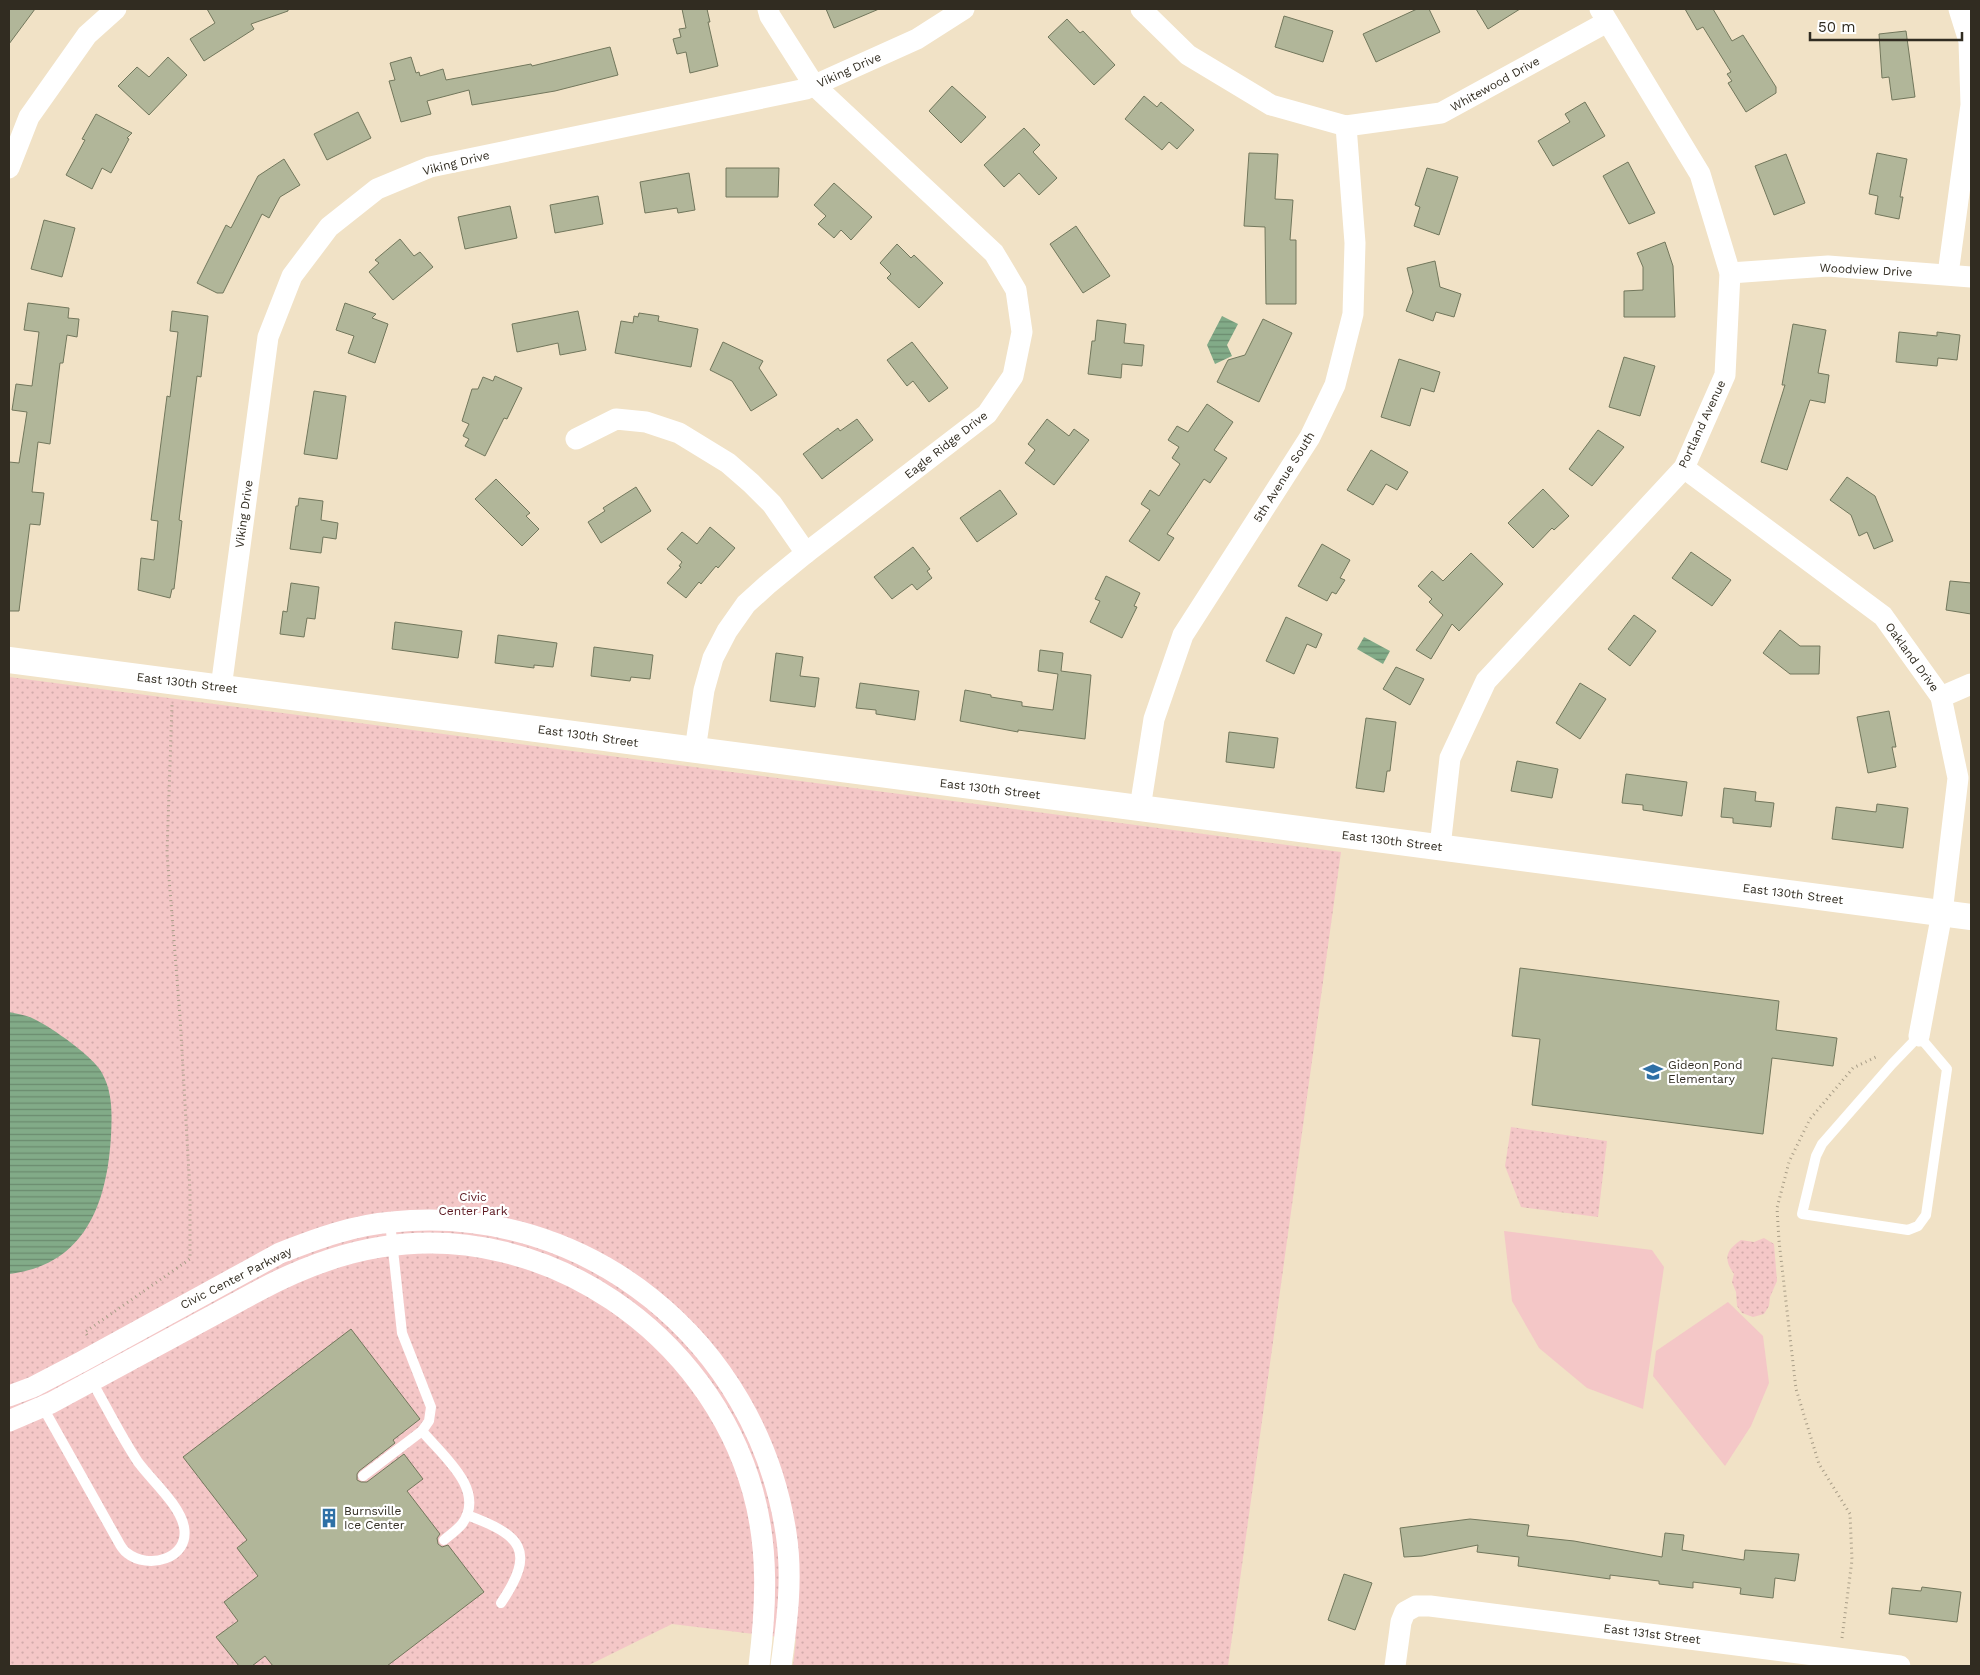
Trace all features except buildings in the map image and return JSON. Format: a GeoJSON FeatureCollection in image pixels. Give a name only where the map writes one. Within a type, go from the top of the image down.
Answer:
{"type":"FeatureCollection","features":[{"type":"Feature","properties":{"kind":"street"},"geometry":{"type":"LineString","coordinates":[[9,168],[29,117],[87,35],[116,9]]}},
{"type":"Feature","properties":{"kind":"street","name":"Eagle Ridge Drive"},"geometry":{"type":"LineString","coordinates":[[695,750],[704,690],[713,658],[727,631],[746,604],[767,584],[806,553],[987,414],[1013,376],[1022,332],[1016,290],[994,252],[814,85],[770,16],[768,9]]}},
{"type":"Feature","properties":{"kind":"street","name":"Viking Drive"},"geometry":{"type":"LineString","coordinates":[[221,688],[268,338],[292,276],[329,227],[377,189],[430,166],[806,89],[917,39],[964,9]]}},
{"type":"Feature","properties":{"kind":"street","name":"Whitewood Drive"},"geometry":{"type":"LineString","coordinates":[[1141,9],[1188,55],[1271,105],[1346,126],[1441,113],[1604,16]]}},
{"type":"Feature","properties":{"kind":"street"},"geometry":{"type":"LineString","coordinates":[[1948,274],[1971,105],[1969,40],[1959,9]]}},
{"type":"Feature","properties":{"kind":"street","name":"Portland Avenue"},"geometry":{"type":"LineString","coordinates":[[1440,847],[1450,758],[1486,681],[1684,468],[1725,375],[1730,273],[1700,174],[1604,16]]}},
{"type":"Feature","properties":{"kind":"street","name":"5th Avenue South"},"geometry":{"type":"LineString","coordinates":[[1140,808],[1154,719],[1183,635],[1310,438],[1335,385],[1353,314],[1355,243],[1346,126]]}},
{"type":"Feature","properties":{"kind":"street","name":"Woodview Drive"},"geometry":{"type":"LineString","coordinates":[[1730,273],[1828,266],[1971,277]]}},
{"type":"Feature","properties":{"kind":"street"},"geometry":{"type":"LineString","coordinates":[[576,439],[616,419],[646,422],[678,433],[728,463],[751,483],[772,504],[806,553]]}},
{"type":"Feature","properties":{"kind":"street","name":"Oakland Drive"},"geometry":{"type":"LineString","coordinates":[[1684,468],[1883,616],[1941,697],[1958,778],[1942,913],[1918,1036]]}},
{"type":"Feature","properties":{"kind":"street","name":"East 130th Street"},"geometry":{"type":"LineString","coordinates":[[9,660],[1971,917]]}},
{"type":"Feature","properties":{"kind":"street"},"geometry":{"type":"LineString","coordinates":[[1941,697],[1971,684]]}},
{"type":"Feature","properties":{"kind":"street","name":"Civic Center Parkway"},"geometry":{"type":"LineString","coordinates":[[9,1396],[32,1387],[89,1357],[280,1253],[315,1239],[390,1222],[437,1220],[465,1221],[522,1231],[553,1242],[588,1258],[631,1283],[652,1298],[698,1342],[733,1389],[759,1436],[776,1486],[786,1535],[788,1560],[787,1609],[781,1666]]}},
{"type":"Feature","properties":{"kind":"street","name":"Civic Center Parkway"},"geometry":{"type":"LineString","coordinates":[[9,1421],[43,1407],[290,1274],[354,1252],[393,1245],[437,1243],[463,1245],[516,1254],[544,1264],[594,1288],[617,1302],[637,1317],[680,1358],[714,1402],[737,1445],[754,1492],[763,1538],[765,1561],[764,1607],[759,1666]]}},
{"type":"Feature","properties":{"kind":"street","name":"East 131st Street"},"geometry":{"type":"LineString","coordinates":[[1395,1666],[1401,1622],[1405,1612],[1416,1606],[1430,1606],[1839,1662],[1900,1666]]}},
{"type":"Feature","properties":{"kind":"lane"},"geometry":{"type":"LineString","coordinates":[[1918,1036],[1947,1069],[1926,1215],[1918,1226],[1908,1230],[1802,1214],[1816,1156],[1822,1144],[1918,1036]]}},
{"type":"Feature","properties":{"kind":"lane"},"geometry":{"type":"LineString","coordinates":[[363,1476],[422,1431],[429,1421],[431,1407],[402,1333],[390,1222]]}},
{"type":"Feature","properties":{"kind":"lane"},"geometry":{"type":"LineString","coordinates":[[32,1387],[126,1553],[140,1560],[155,1562],[166,1559],[178,1551],[183,1543],[185,1530],[182,1517],[138,1461],[92,1381],[89,1357]]}},
{"type":"Feature","properties":{"kind":"lane"},"geometry":{"type":"LineString","coordinates":[[422,1431],[463,1480],[469,1497],[467,1515],[462,1524],[444,1540]]}},
{"type":"Feature","properties":{"kind":"lane"},"geometry":{"type":"LineString","coordinates":[[467,1515],[490,1524],[508,1534],[519,1552],[520,1571],[501,1603]]}},
{"type":"Feature","properties":{"kind":"path"},"geometry":{"type":"LineString","coordinates":[[89,1357],[85,1332],[190,1259],[190,1191],[180,1016],[167,853],[173,681]]}},
{"type":"Feature","properties":{"kind":"path"},"geometry":{"type":"LineString","coordinates":[[1779,1241],[1796,1390],[1819,1464],[1850,1514],[1852,1560],[1839,1662]]}},
{"type":"Feature","properties":{"kind":"green space","name":"Civic Center Park"},"geometry":{"type":"Polygon","coordinates":[[[9,677],[1341,852],[1228,1666],[793,1666],[796,1639],[672,1624],[587,1666],[9,1666],[9,677]]]}},
{"type":"Feature","properties":{"kind":"green space"},"geometry":{"type":"Polygon","coordinates":[[[1511,1127],[1607,1141],[1598,1217],[1521,1207],[1505,1166],[1511,1127]]]}},
{"type":"Feature","properties":{"kind":"green space"},"geometry":{"type":"Polygon","coordinates":[[[1504,1231],[1652,1250],[1664,1267],[1643,1409],[1587,1388],[1539,1348],[1512,1301],[1504,1231]]]}},
{"type":"Feature","properties":{"kind":"green space"},"geometry":{"type":"Polygon","coordinates":[[[1764,1238],[1774,1244],[1777,1281],[1770,1297],[1769,1306],[1764,1314],[1753,1317],[1742,1313],[1737,1306],[1736,1292],[1732,1282],[1734,1274],[1727,1259],[1729,1251],[1741,1240],[1754,1242],[1764,1238]]]}},
{"type":"Feature","properties":{"kind":"green space"},"geometry":{"type":"Polygon","coordinates":[[[1728,1302],[1763,1336],[1769,1383],[1751,1426],[1725,1466],[1653,1376],[1656,1351],[1728,1302]]]}},
{"type":"Feature","properties":{"kind":"shaded area"},"geometry":{"type":"Polygon","coordinates":[[[1222,316],[1238,324],[1227,345],[1232,356],[1215,364],[1207,345],[1222,316]]]}},
{"type":"Feature","properties":{"kind":"shaded area"},"geometry":{"type":"Polygon","coordinates":[[[1364,637],[1390,651],[1383,664],[1357,649],[1364,637]]]}},
{"type":"Feature","properties":{"kind":"shaded area"},"geometry":{"type":"Polygon","coordinates":[[[9,1012],[28,1016],[61,1035],[97,1066],[108,1088],[112,1120],[109,1161],[104,1185],[97,1207],[87,1227],[74,1244],[56,1258],[35,1268],[9,1274],[9,1012]]]}},
{"type":"Feature","properties":{"kind":"place","name":"Gideon Pond Elementary"},"geometry":{"type":"Point","coordinates":[1653,1072]}},
{"type":"Feature","properties":{"kind":"place","name":"Burnsville Ice Center"},"geometry":{"type":"Point","coordinates":[329,1518]}}]}
